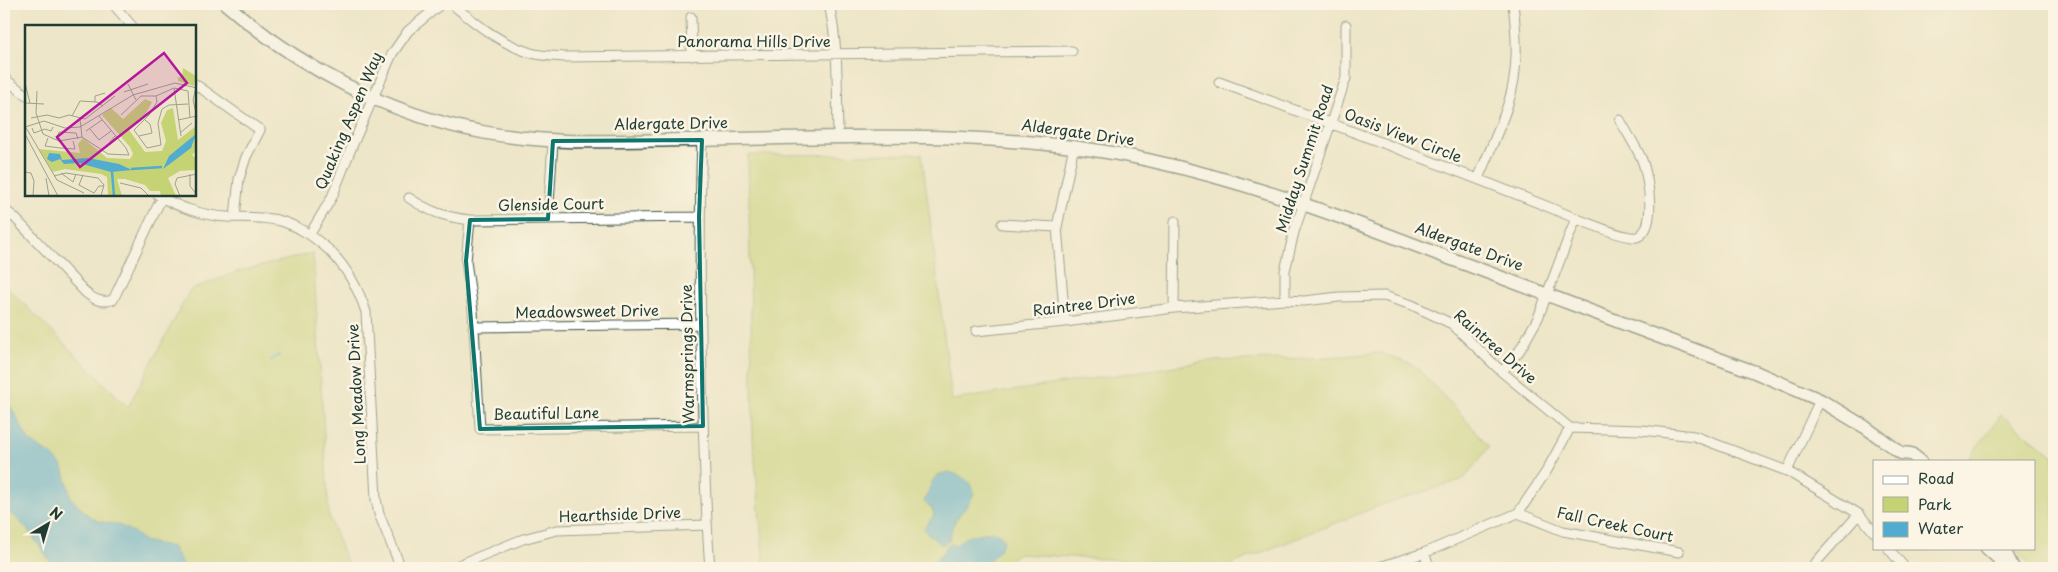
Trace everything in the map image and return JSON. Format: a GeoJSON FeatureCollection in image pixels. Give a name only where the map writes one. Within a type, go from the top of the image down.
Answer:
{"type":"FeatureCollection","features":[{"type":"Feature","properties":{"kind":"street"},"geometry":{"type":"LineString","coordinates":[[113,4],[131,25]]}},
{"type":"Feature","properties":{"kind":"street","name":"Aldergate Drive"},"geometry":{"type":"LineString","coordinates":[[226,4],[256,29],[298,59],[372,99],[426,118],[481,132],[553,141],[959,137],[1074,146],[1147,160],[1226,179],[1304,203],[1755,372],[1820,400],[1865,427],[1902,457],[1911,454],[1919,460]]}},
{"type":"Feature","properties":{"kind":"street","name":"Quaking Aspen Way"},"geometry":{"type":"LineString","coordinates":[[310,234],[332,197],[392,54],[408,31],[441,4]]}},
{"type":"Feature","properties":{"kind":"street","name":"Panorama Hills Drive"},"geometry":{"type":"LineString","coordinates":[[452,4],[476,24],[503,41],[532,54],[563,57],[1072,51]]}},
{"type":"Feature","properties":{"kind":"street"},"geometry":{"type":"LineString","coordinates":[[829,4],[837,55],[838,138]]}},
{"type":"Feature","properties":{"kind":"street"},"geometry":{"type":"LineString","coordinates":[[1478,179],[1509,102],[1515,68],[1516,30],[1513,4]]}},
{"type":"Feature","properties":{"kind":"street"},"geometry":{"type":"LineString","coordinates":[[691,17],[692,56]]}},
{"type":"Feature","properties":{"kind":"street","name":"Midday Summit Road"},"geometry":{"type":"LineString","coordinates":[[1285,300],[1285,271],[1294,232],[1346,78],[1346,25]]}},
{"type":"Feature","properties":{"kind":"street"},"geometry":{"type":"LineString","coordinates":[[4,78],[25,94]]}},
{"type":"Feature","properties":{"kind":"street","name":"Oasis View Circle"},"geometry":{"type":"LineString","coordinates":[[1219,82],[1478,179],[1576,218],[1626,236],[1636,237],[1644,231],[1650,221],[1647,177],[1642,159],[1620,120]]}},
{"type":"Feature","properties":{"kind":"street"},"geometry":{"type":"LineString","coordinates":[[196,85],[260,130],[244,164],[235,217]]}},
{"type":"Feature","properties":{"kind":"street","name":"Warmsprings Drive"},"geometry":{"type":"LineString","coordinates":[[702,140],[699,217],[706,525],[710,568]]}},
{"type":"Feature","properties":{"kind":"street"},"geometry":{"type":"LineString","coordinates":[[548,219],[553,141]]}},
{"type":"Feature","properties":{"kind":"street"},"geometry":{"type":"LineString","coordinates":[[1064,322],[1057,227],[1074,146]]}},
{"type":"Feature","properties":{"kind":"street"},"geometry":{"type":"LineString","coordinates":[[4,209],[15,218],[86,293],[96,300],[105,302],[113,300],[160,196]]}},
{"type":"Feature","properties":{"kind":"street","name":"Long Meadow Drive"},"geometry":{"type":"LineString","coordinates":[[160,196],[198,212],[282,222],[310,234],[337,258],[351,276],[361,295],[366,312],[376,499],[379,514],[401,568]]}},
{"type":"Feature","properties":{"kind":"street","name":"Glenside Court"},"geometry":{"type":"LineString","coordinates":[[409,198],[422,207],[445,217],[470,220],[699,217]]}},
{"type":"Feature","properties":{"kind":"street"},"geometry":{"type":"LineString","coordinates":[[1502,372],[1520,350],[1534,326],[1576,218]]}},
{"type":"Feature","properties":{"kind":"street","name":"Beautiful Lane"},"geometry":{"type":"LineString","coordinates":[[470,220],[466,261],[480,429],[703,426]]}},
{"type":"Feature","properties":{"kind":"street"},"geometry":{"type":"LineString","coordinates":[[1174,308],[1175,221]]}},
{"type":"Feature","properties":{"kind":"street"},"geometry":{"type":"LineString","coordinates":[[1002,224],[1057,227]]}},
{"type":"Feature","properties":{"kind":"street","name":"Raintree Drive"},"geometry":{"type":"LineString","coordinates":[[976,331],[1174,308],[1285,300],[1304,301],[1384,296],[1412,305],[1452,324],[1502,372],[1570,428]]}},
{"type":"Feature","properties":{"kind":"street","name":"Meadowsweet Drive"},"geometry":{"type":"LineString","coordinates":[[473,327],[701,324]]}},
{"type":"Feature","properties":{"kind":"street"},"geometry":{"type":"LineString","coordinates":[[1787,472],[1820,400]]}},
{"type":"Feature","properties":{"kind":"street"},"geometry":{"type":"LineString","coordinates":[[1376,568],[1424,553],[1518,513],[1546,472],[1570,428],[1642,430],[1694,436],[1787,472],[1859,514],[1873,531]]}},
{"type":"Feature","properties":{"kind":"street","name":"Fall Creek Court"},"geometry":{"type":"LineString","coordinates":[[1518,513],[1562,531],[1679,552]]}},
{"type":"Feature","properties":{"kind":"street"},"geometry":{"type":"LineString","coordinates":[[1811,568],[1859,514]]}},
{"type":"Feature","properties":{"kind":"street","name":"Hearthside Drive"},"geometry":{"type":"LineString","coordinates":[[451,568],[522,539],[557,530],[706,525]]}},
{"type":"Feature","properties":{"kind":"street"},"geometry":{"type":"LineString","coordinates":[[1890,550],[1905,568]]}},
{"type":"Feature","properties":{"kind":"street"},"geometry":{"type":"LineString","coordinates":[[1989,550],[2011,568]]}},
{"type":"Feature","properties":{"kind":"street"},"geometry":{"type":"LineString","coordinates":[[2005,550],[2011,568]]}},
{"type":"Feature","properties":{"kind":"street"},"geometry":{"type":"LineString","coordinates":[[1424,553],[1430,568]]}},
{"type":"Feature","properties":{"kind":"highlighted area"},"geometry":{"type":"Polygon","coordinates":[[[702,140],[699,217],[703,426],[480,429],[466,261],[470,220],[548,219],[553,141],[702,140]]]}},
{"type":"Feature","properties":{"kind":"green space"},"geometry":{"type":"Polygon","coordinates":[[[922,154],[952,400],[1208,361],[1313,358],[1379,353],[1414,365],[1461,414],[1489,447],[1464,479],[1379,506],[1227,566],[1018,554],[999,568],[764,568],[753,438],[748,155],[922,154]]]}},
{"type":"Feature","properties":{"kind":"green space"},"geometry":{"type":"Polygon","coordinates":[[[313,253],[329,517],[349,568],[4,568],[4,284],[128,407],[190,290],[237,272],[313,253]]]}},
{"type":"Feature","properties":{"kind":"green space"},"geometry":{"type":"Polygon","coordinates":[[[2001,415],[2054,456],[2054,568],[2031,568],[2017,550],[2036,550],[2036,460],[1968,460],[2001,415]]]}},
{"type":"Feature","properties":{"kind":"water"},"geometry":{"type":"Polygon","coordinates":[[[4,402],[10,405],[29,441],[53,456],[63,467],[71,498],[88,515],[98,521],[119,525],[135,533],[144,541],[173,547],[184,568],[55,568],[18,519],[4,510],[4,402]]]}},
{"type":"Feature","properties":{"kind":"water"},"geometry":{"type":"Polygon","coordinates":[[[948,472],[964,478],[974,492],[972,498],[953,525],[950,540],[942,545],[930,536],[924,528],[934,515],[932,508],[924,502],[933,480],[940,474],[948,472]]]}},
{"type":"Feature","properties":{"kind":"water"},"geometry":{"type":"Polygon","coordinates":[[[992,532],[999,534],[1004,540],[993,557],[985,562],[968,567],[938,568],[935,560],[943,554],[945,548],[950,544],[956,545],[968,537],[992,532]]]}},
{"type":"Feature","properties":{"kind":"waterway"},"geometry":{"type":"LineString","coordinates":[[271,360],[279,355]]}}]}
